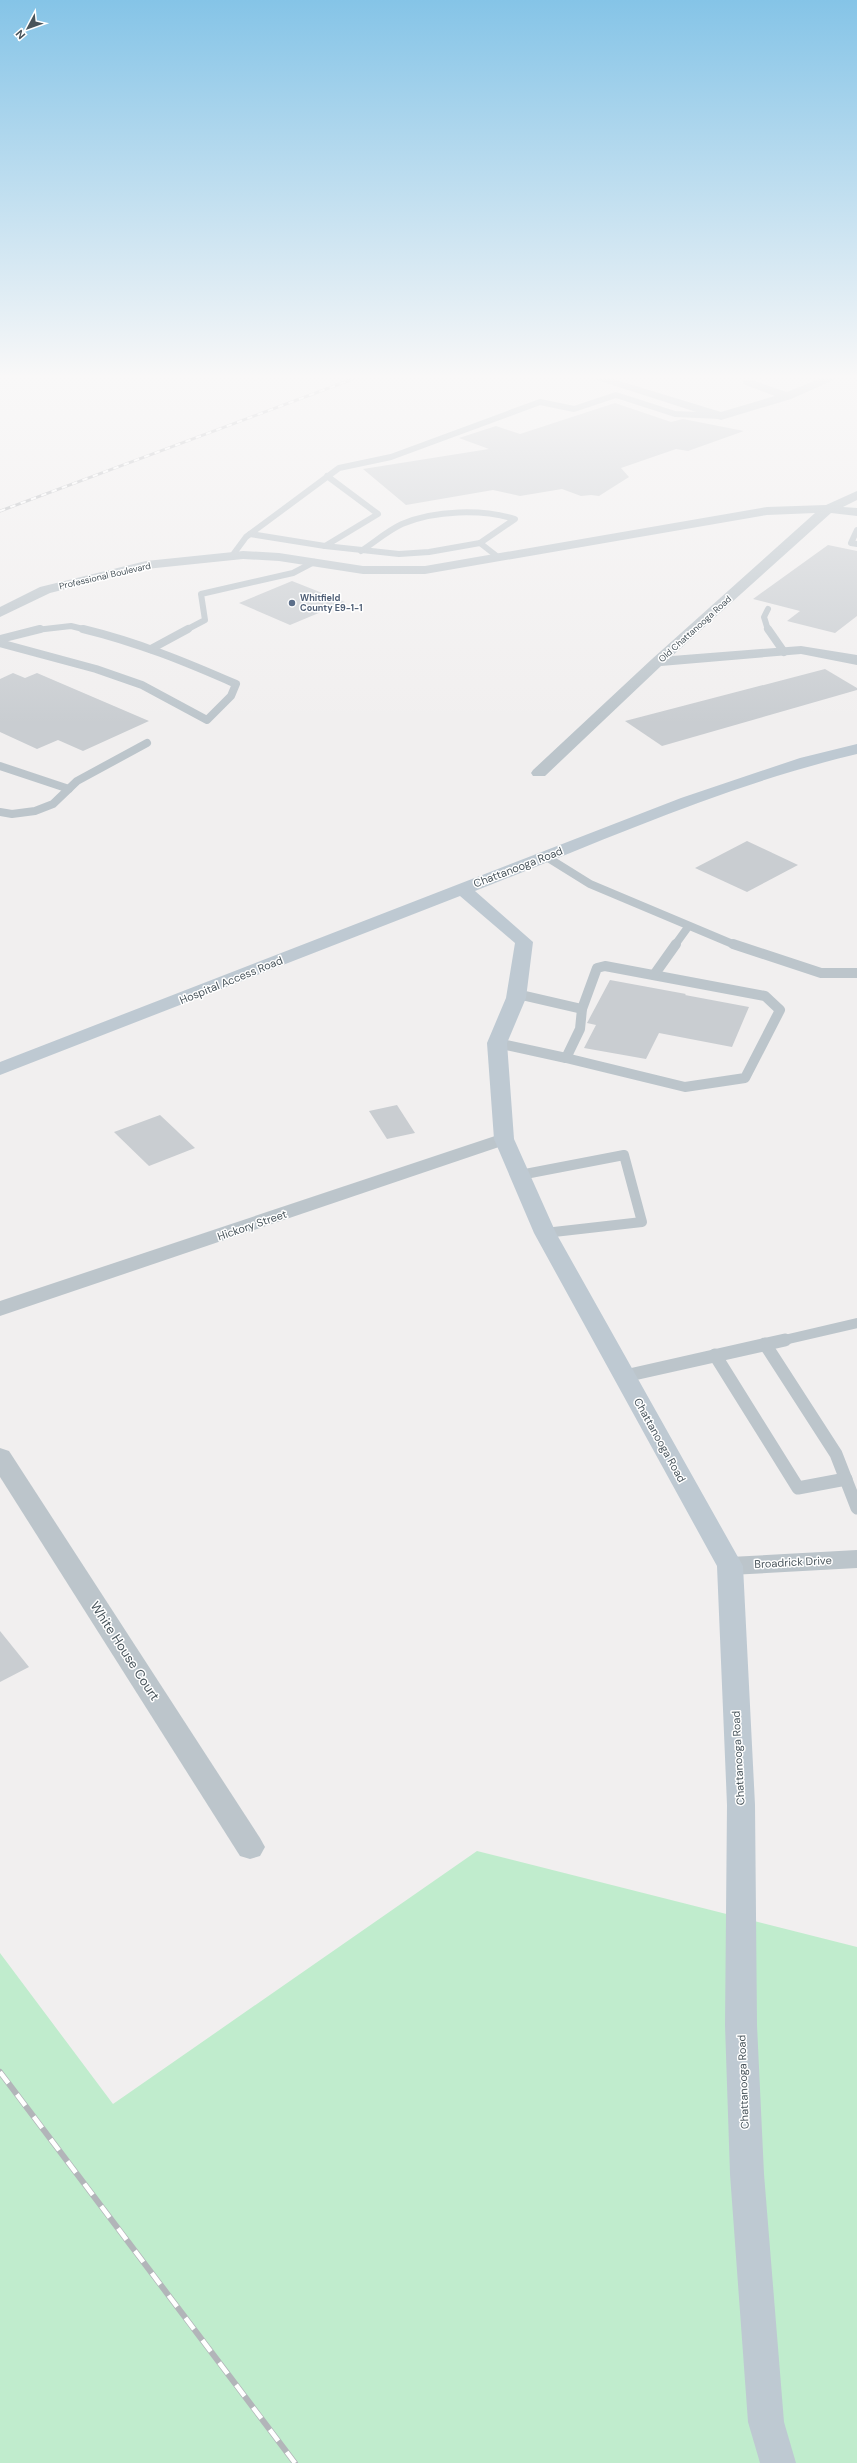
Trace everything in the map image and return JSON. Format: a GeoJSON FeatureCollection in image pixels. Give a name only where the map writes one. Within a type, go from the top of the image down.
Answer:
{"type":"FeatureCollection","features":[{"type":"Feature","properties":{"kind":"street","name":"Old Chattanooga Road"},"geometry":{"type":"LineString","coordinates":[[539,773],[657,662],[828,509],[857,495]]}},
{"type":"Feature","properties":{"kind":"street","name":"Professional Boulevard"},"geometry":{"type":"LineString","coordinates":[[0,613],[44,590],[146,565],[232,556],[279,557],[363,570],[425,570],[766,512],[828,509],[857,512]]}},
{"type":"Feature","properties":{"kind":"street"},"geometry":{"type":"LineString","coordinates":[[657,662],[801,650],[857,660]]}},
{"type":"Feature","properties":{"kind":"street","name":"Chattanooga Road"},"geometry":{"type":"LineString","coordinates":[[778,2463],[766,2422],[747,2174],[741,2025],[741,1805],[730,1566],[546,1233],[504,1139],[497,1043],[517,994],[524,942],[461,888],[687,802],[806,761],[857,748]]}},
{"type":"Feature","properties":{"kind":"street","name":"Hospital Access Road"},"geometry":{"type":"LineString","coordinates":[[0,1069],[161,1008],[461,888]]}},
{"type":"Feature","properties":{"kind":"street","name":"Hickory Street"},"geometry":{"type":"LineString","coordinates":[[0,1309],[504,1139]]}},
{"type":"Feature","properties":{"kind":"street","name":"White House Court"},"geometry":{"type":"LineString","coordinates":[[0,1457],[250,1846]]}},
{"type":"Feature","properties":{"kind":"street","name":"Broadrick Drive"},"geometry":{"type":"LineString","coordinates":[[730,1566],[857,1559]]}},
{"type":"Feature","properties":{"kind":"lane"},"geometry":{"type":"LineString","coordinates":[[232,556],[250,534],[303,494]]}},
{"type":"Feature","properties":{"kind":"lane"},"geometry":{"type":"LineString","coordinates":[[325,546],[378,514],[351,494]]}},
{"type":"Feature","properties":{"kind":"lane"},"geometry":{"type":"LineString","coordinates":[[250,534],[360,551],[399,554],[429,552],[480,543],[515,519],[506,515],[484,513],[407,522],[360,551]]}},
{"type":"Feature","properties":{"kind":"lane"},"geometry":{"type":"LineString","coordinates":[[857,530],[851,543],[857,544]]}},
{"type":"Feature","properties":{"kind":"lane"},"geometry":{"type":"LineString","coordinates":[[480,543],[498,557]]}},
{"type":"Feature","properties":{"kind":"lane"},"geometry":{"type":"LineString","coordinates":[[151,649],[205,620],[201,594],[293,572],[314,562]]}},
{"type":"Feature","properties":{"kind":"lane"},"geometry":{"type":"LineString","coordinates":[[768,609],[764,617],[769,633],[784,652]]}},
{"type":"Feature","properties":{"kind":"lane"},"geometry":{"type":"LineString","coordinates":[[0,639],[48,627],[71,626],[123,639],[236,684],[231,696],[207,720],[142,685],[96,669],[0,643]]}},
{"type":"Feature","properties":{"kind":"lane"},"geometry":{"type":"LineString","coordinates":[[0,812],[12,814],[35,811],[53,804],[77,781],[147,743]]}},
{"type":"Feature","properties":{"kind":"lane"},"geometry":{"type":"LineString","coordinates":[[0,766],[69,788]]}},
{"type":"Feature","properties":{"kind":"lane"},"geometry":{"type":"LineString","coordinates":[[545,856],[590,884],[750,951],[822,973],[857,973]]}},
{"type":"Feature","properties":{"kind":"lane"},"geometry":{"type":"LineString","coordinates":[[654,976],[688,926]]}},
{"type":"Feature","properties":{"kind":"lane"},"geometry":{"type":"LineString","coordinates":[[497,1043],[685,1087],[745,1078],[780,1010],[765,996],[605,966],[597,968],[582,1009],[580,1029],[566,1058]]}},
{"type":"Feature","properties":{"kind":"lane"},"geometry":{"type":"LineString","coordinates":[[517,994],[582,1009]]}},
{"type":"Feature","properties":{"kind":"lane"},"geometry":{"type":"LineString","coordinates":[[520,1175],[624,1155],[642,1222],[546,1233]]}},
{"type":"Feature","properties":{"kind":"lane"},"geometry":{"type":"LineString","coordinates":[[625,1376],[857,1323]]}},
{"type":"Feature","properties":{"kind":"lane"},"geometry":{"type":"LineString","coordinates":[[765,1344],[836,1454],[857,1508]]}},
{"type":"Feature","properties":{"kind":"lane"},"geometry":{"type":"LineString","coordinates":[[715,1356],[798,1488],[846,1479]]}},
{"type":"Feature","properties":{"kind":"green space"},"geometry":{"type":"Polygon","coordinates":[[[477,1851],[857,1947],[857,2463],[0,2463],[0,1953],[113,2104],[477,1851]]]}},
{"type":"Feature","properties":{"kind":"building"},"geometry":{"type":"Polygon","coordinates":[[[393,494],[470,494],[406,505],[393,494]]]}},
{"type":"Feature","properties":{"kind":"building"},"geometry":{"type":"Polygon","coordinates":[[[511,494],[532,494],[520,496],[511,494]]]}},
{"type":"Feature","properties":{"kind":"building"},"geometry":{"type":"Polygon","coordinates":[[[575,494],[602,494],[599,496],[581,496],[575,494]]]}},
{"type":"Feature","properties":{"kind":"building"},"geometry":{"type":"Polygon","coordinates":[[[828,545],[857,551],[857,616],[835,633],[787,621],[800,611],[753,599],[828,545]]]}},
{"type":"Feature","properties":{"kind":"building","name":"Whitfield County E9-1-1"},"geometry":{"type":"Polygon","coordinates":[[[292,581],[345,602],[290,625],[239,603],[292,581]]]}},
{"type":"Feature","properties":{"kind":"building"},"geometry":{"type":"Polygon","coordinates":[[[825,669],[857,688],[857,690],[662,746],[625,721],[825,669]]]}},
{"type":"Feature","properties":{"kind":"building"},"geometry":{"type":"Polygon","coordinates":[[[13,673],[25,678],[37,673],[149,721],[83,751],[58,740],[37,749],[0,732],[0,679],[13,673]]]}},
{"type":"Feature","properties":{"kind":"building"},"geometry":{"type":"Polygon","coordinates":[[[747,841],[798,865],[747,892],[695,868],[747,841]]]}},
{"type":"Feature","properties":{"kind":"building"},"geometry":{"type":"Polygon","coordinates":[[[610,980],[749,1007],[732,1047],[659,1033],[646,1059],[584,1048],[596,1025],[587,1023],[610,980]]]}},
{"type":"Feature","properties":{"kind":"building"},"geometry":{"type":"Polygon","coordinates":[[[397,1105],[415,1133],[387,1139],[369,1111],[397,1105]]]}},
{"type":"Feature","properties":{"kind":"building"},"geometry":{"type":"Polygon","coordinates":[[[160,1115],[195,1148],[149,1166],[114,1132],[160,1115]]]}},
{"type":"Feature","properties":{"kind":"building"},"geometry":{"type":"Polygon","coordinates":[[[0,1631],[29,1667],[0,1682],[0,1631]]]}},
{"type":"Feature","properties":{"kind":"railway"},"geometry":{"type":"LineString","coordinates":[[0,511],[46,494]]}},
{"type":"Feature","properties":{"kind":"railway"},"geometry":{"type":"LineString","coordinates":[[0,2072],[295,2463]]}},
{"type":"Feature","properties":{"kind":"place","name":"Whitfield County E9-1-1"},"geometry":{"type":"Point","coordinates":[292,603]}}]}
